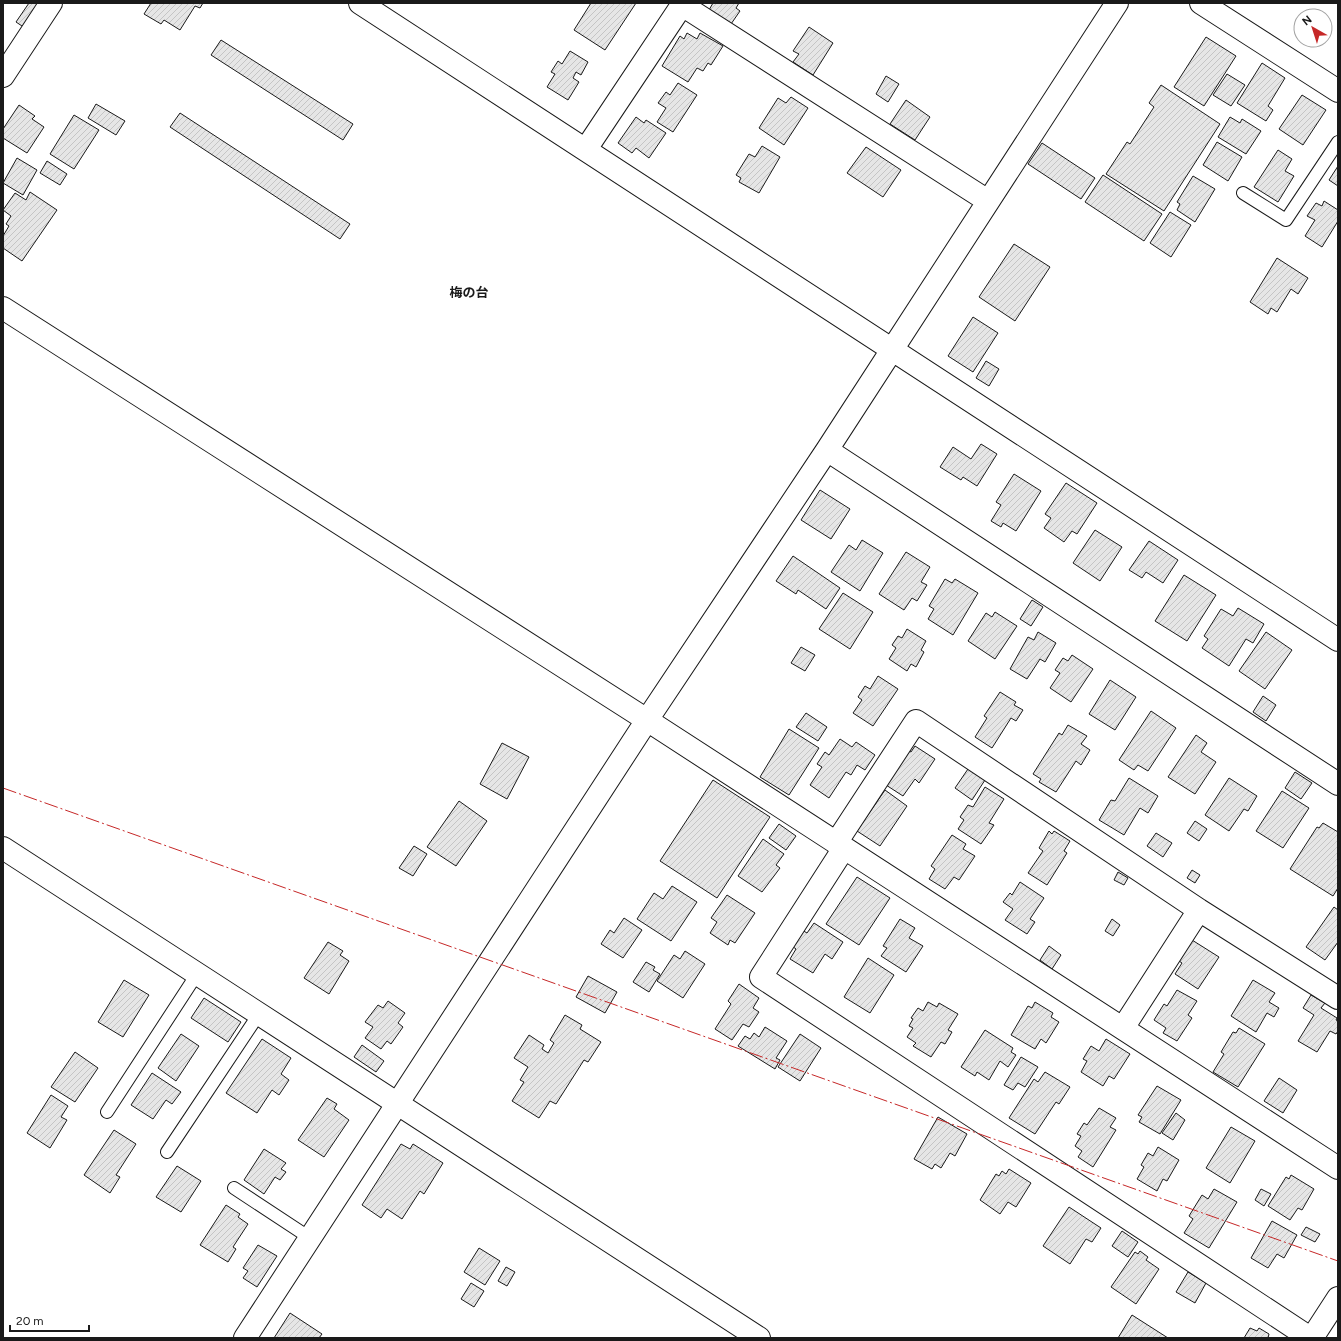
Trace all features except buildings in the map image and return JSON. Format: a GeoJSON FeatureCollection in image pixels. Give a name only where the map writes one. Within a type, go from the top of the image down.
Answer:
{"type":"FeatureCollection","features":[{"type":"Feature","properties":{"kind":"street"},"geometry":{"type":"LineString","coordinates":[[3,76],[51,3]]}},
{"type":"Feature","properties":{"kind":"street"},"geometry":{"type":"LineString","coordinates":[[360,3],[893,348],[1338,640]]}},
{"type":"Feature","properties":{"kind":"street"},"geometry":{"type":"LineString","coordinates":[[245,1338],[647,720],[827,450],[1117,3]]}},
{"type":"Feature","properties":{"kind":"street"},"geometry":{"type":"LineString","coordinates":[[1200,3],[1338,91]]}},
{"type":"Feature","properties":{"kind":"street"},"geometry":{"type":"LineString","coordinates":[[586,149],[682,5],[988,201]]}},
{"type":"Feature","properties":{"kind":"street"},"geometry":{"type":"LineString","coordinates":[[3,308],[647,720],[1338,1168]]}},
{"type":"Feature","properties":{"kind":"street"},"geometry":{"type":"LineString","coordinates":[[827,450],[1338,784]]}},
{"type":"Feature","properties":{"kind":"street"},"geometry":{"type":"LineString","coordinates":[[1338,998],[1199,910],[916,721],[761,977],[1311,1338],[1338,1298]]}},
{"type":"Feature","properties":{"kind":"street"},"geometry":{"type":"LineString","coordinates":[[3,848],[759,1338]]}},
{"type":"Feature","properties":{"kind":"street"},"geometry":{"type":"LineString","coordinates":[[1123,1028],[1199,910]]}},
{"type":"Feature","properties":{"kind":"lane"},"geometry":{"type":"LineString","coordinates":[[1243,193],[1286,220],[1338,142]]}},
{"type":"Feature","properties":{"kind":"lane"},"geometry":{"type":"LineString","coordinates":[[107,1112],[197,974]]}},
{"type":"Feature","properties":{"kind":"lane"},"geometry":{"type":"LineString","coordinates":[[167,1152],[259,1014]]}},
{"type":"Feature","properties":{"kind":"lane"},"geometry":{"type":"LineString","coordinates":[[234,1188],[310,1238]]}},
{"type":"Feature","properties":{"kind":"power"},"geometry":{"type":"LineString","coordinates":[[3,788],[1338,1261]]}},
{"type":"Feature","properties":{"kind":"district","name":"梅の台"},"geometry":{"type":"Point","coordinates":[469,292]}}]}
